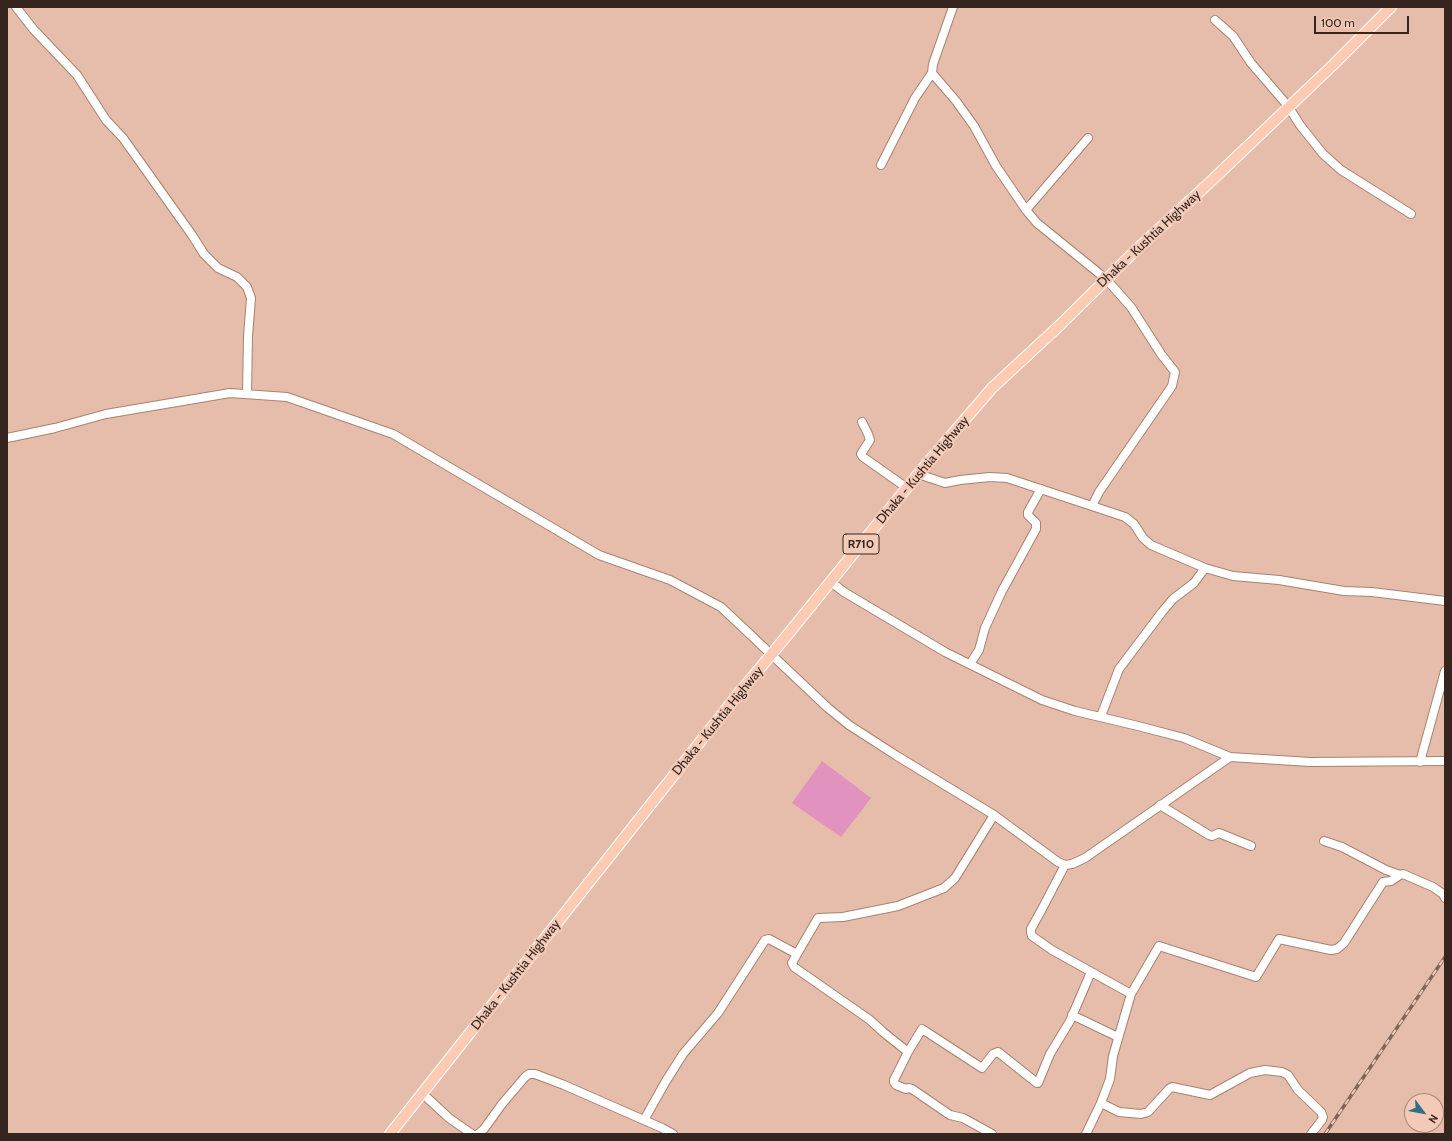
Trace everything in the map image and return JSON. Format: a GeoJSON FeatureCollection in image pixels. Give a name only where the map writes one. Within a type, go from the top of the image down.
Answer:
{"type":"FeatureCollection","features":[{"type":"Feature","properties":{"kind":"main road","name":"Dhaka - Kushtia Highway"},"geometry":{"type":"LineString","coordinates":[[390,1134],[738,694],[918,474],[992,388],[1060,325],[1106,278],[1208,184],[1288,106],[1334,64],[1391,7]]}},
{"type":"Feature","properties":{"kind":"street"},"geometry":{"type":"LineString","coordinates":[[16,7],[34,30],[76,75],[106,120],[123,138],[204,254],[218,268],[237,277],[247,287],[251,298],[248,336],[247,394]]}},
{"type":"Feature","properties":{"kind":"street"},"geometry":{"type":"LineString","coordinates":[[881,165],[911,105],[932,73],[933,64],[953,7]]}},
{"type":"Feature","properties":{"kind":"street"},"geometry":{"type":"LineString","coordinates":[[1215,20],[1233,36],[1251,63],[1288,106],[1316,147],[1341,170],[1372,191],[1411,214]]}},
{"type":"Feature","properties":{"kind":"street"},"geometry":{"type":"LineString","coordinates":[[932,73],[956,101],[974,126],[996,166],[1026,210],[1037,223],[1106,278],[1131,307],[1161,354],[1175,372],[1172,386],[1099,492],[1092,506]]}},
{"type":"Feature","properties":{"kind":"street"},"geometry":{"type":"LineString","coordinates":[[1026,210],[1088,138]]}},
{"type":"Feature","properties":{"kind":"street"},"geometry":{"type":"LineString","coordinates":[[7,438],[55,428],[106,414],[230,393],[287,397],[393,434],[599,555],[670,580],[721,607],[828,708],[849,724],[897,756],[994,815],[1058,862],[1065,865],[1072,864],[1085,858],[1160,804],[1230,757]]}},
{"type":"Feature","properties":{"kind":"street"},"geometry":{"type":"LineString","coordinates":[[862,422],[870,440],[860,454],[907,488]]}},
{"type":"Feature","properties":{"kind":"street"},"geometry":{"type":"LineString","coordinates":[[918,474],[945,483],[990,477],[1007,478],[1041,489],[1125,518],[1134,524],[1143,538],[1151,545],[1205,568],[1233,576],[1279,580],[1344,591],[1372,592],[1445,601]]}},
{"type":"Feature","properties":{"kind":"street"},"geometry":{"type":"LineString","coordinates":[[970,664],[979,650],[985,628],[1002,591],[1036,529],[1036,522],[1028,515],[1028,512],[1041,489]]}},
{"type":"Feature","properties":{"kind":"street"},"geometry":{"type":"LineString","coordinates":[[1101,716],[1120,670],[1162,612],[1173,599],[1194,583],[1205,568]]}},
{"type":"Feature","properties":{"kind":"street"},"geometry":{"type":"LineString","coordinates":[[831,582],[844,592],[945,652],[1042,700],[1075,711],[1101,716],[1184,738],[1230,757],[1310,762],[1445,761]]}},
{"type":"Feature","properties":{"kind":"street"},"geometry":{"type":"LineString","coordinates":[[1420,762],[1445,671]]}},
{"type":"Feature","properties":{"kind":"street"},"geometry":{"type":"LineString","coordinates":[[1160,804],[1209,835],[1212,836],[1219,833],[1251,846]]}},
{"type":"Feature","properties":{"kind":"street"},"geometry":{"type":"LineString","coordinates":[[908,1052],[882,1032],[870,1020],[794,966],[792,963],[818,918],[842,917],[898,906],[944,888],[955,878],[994,815]]}},
{"type":"Feature","properties":{"kind":"street"},"geometry":{"type":"LineString","coordinates":[[1324,841],[1342,847],[1386,870],[1400,875],[1403,874],[1433,887],[1443,894],[1445,898]]}},
{"type":"Feature","properties":{"kind":"street"},"geometry":{"type":"LineString","coordinates":[[1065,865],[1031,929],[1032,936],[1052,950],[1131,994]]}},
{"type":"Feature","properties":{"kind":"street"},"geometry":{"type":"LineString","coordinates":[[1086,1134],[1101,1103],[1110,1079],[1113,1056],[1131,994],[1159,946],[1256,977],[1279,939],[1331,950],[1338,949],[1344,943],[1383,882],[1391,881],[1400,875]]}},
{"type":"Feature","properties":{"kind":"street"},"geometry":{"type":"LineString","coordinates":[[644,1120],[683,1054],[718,1014],[765,940],[769,939],[797,954]]}},
{"type":"Feature","properties":{"kind":"street"},"geometry":{"type":"LineString","coordinates":[[992,1134],[963,1118],[950,1115],[912,1089],[906,1089],[896,1085],[894,1082],[908,1052],[922,1029],[982,1068],[993,1054],[998,1052],[1037,1083],[1056,1042],[1072,1015],[1091,972]]}},
{"type":"Feature","properties":{"kind":"street"},"geometry":{"type":"LineString","coordinates":[[1072,1015],[1118,1037]]}},
{"type":"Feature","properties":{"kind":"street"},"geometry":{"type":"LineString","coordinates":[[1101,1103],[1119,1112],[1141,1114],[1148,1112],[1172,1087],[1210,1094],[1250,1073],[1261,1070],[1282,1072],[1288,1076],[1298,1090],[1321,1112],[1323,1116],[1322,1120],[1312,1134]]}},
{"type":"Feature","properties":{"kind":"street"},"geometry":{"type":"LineString","coordinates":[[478,1134],[484,1129],[502,1104],[529,1074],[535,1074],[564,1085],[673,1134]]}},
{"type":"Feature","properties":{"kind":"street"},"geometry":{"type":"LineString","coordinates":[[422,1094],[449,1118],[472,1134]]}},
{"type":"Feature","properties":{"kind":"shaded area"},"geometry":{"type":"Polygon","coordinates":[[[822,761],[871,798],[841,837],[792,803],[822,761]]]}},
{"type":"Feature","properties":{"kind":"railway"},"geometry":{"type":"LineString","coordinates":[[1325,1134],[1445,957]]}}]}
